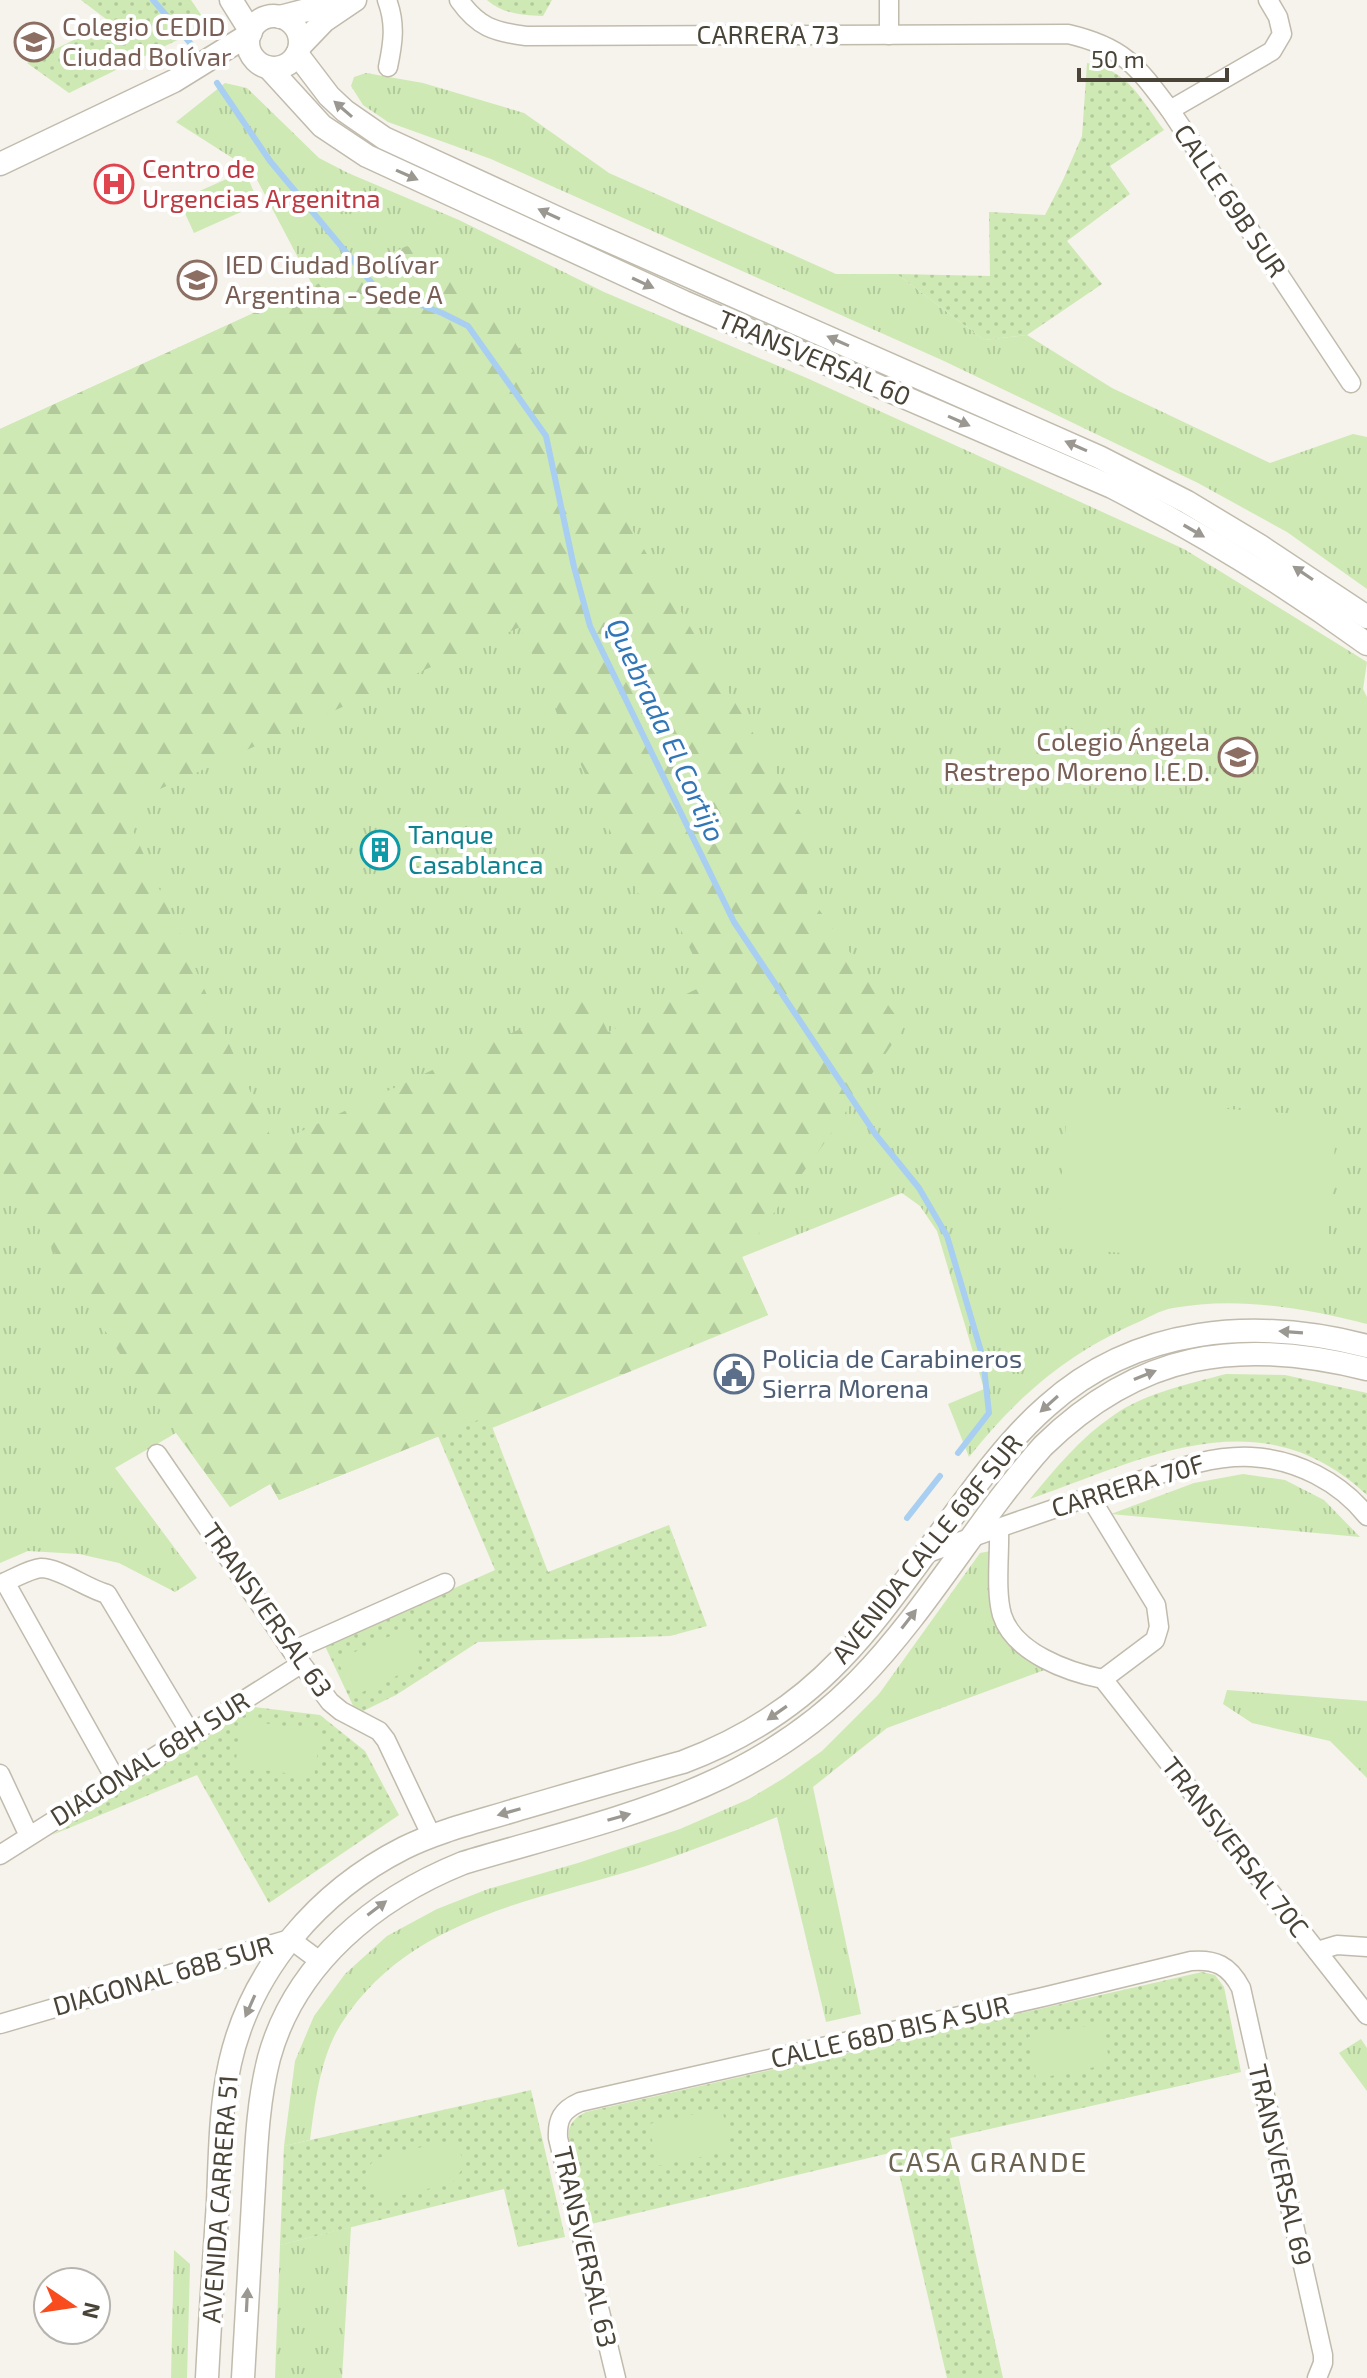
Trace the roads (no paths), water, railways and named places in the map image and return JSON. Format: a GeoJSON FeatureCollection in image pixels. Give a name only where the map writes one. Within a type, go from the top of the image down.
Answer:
{"type":"FeatureCollection","features":[{"type":"Feature","properties":{"kind":"street"},"geometry":{"type":"LineString","coordinates":[[231,0],[251,33],[249,49],[263,64]]}},
{"type":"Feature","properties":{"kind":"street"},"geometry":{"type":"LineString","coordinates":[[174,81],[251,33],[273,11],[346,0]]}},
{"type":"Feature","properties":{"kind":"street"},"geometry":{"type":"LineString","coordinates":[[0,164],[174,81],[219,64],[286,66],[324,21],[355,0]]}},
{"type":"Feature","properties":{"kind":"street"},"geometry":{"type":"LineString","coordinates":[[387,0],[394,20],[394,40],[388,67]]}},
{"type":"Feature","properties":{"kind":"street","name":"CARRERA 73"},"geometry":{"type":"LineString","coordinates":[[459,0],[482,25],[500,33],[526,36],[1068,34],[1088,38]]}},
{"type":"Feature","properties":{"kind":"street"},"geometry":{"type":"LineString","coordinates":[[889,0],[889,35]]}},
{"type":"Feature","properties":{"kind":"street"},"geometry":{"type":"LineString","coordinates":[[1170,110],[1272,51],[1282,34],[1278,17],[1268,0]]}},
{"type":"Feature","properties":{"kind":"street"},"geometry":{"type":"LineString","coordinates":[[273,11],[297,31],[299,50]]}},
{"type":"Feature","properties":{"kind":"street","name":"CALLE 69B SUR"},"geometry":{"type":"LineString","coordinates":[[1088,38],[1116,51],[1138,68],[1170,110],[1351,383]]}},
{"type":"Feature","properties":{"kind":"street","name":"TRANSVERSAL 60"},"geometry":{"type":"LineString","coordinates":[[299,50],[320,85],[345,111],[384,138],[564,221],[1099,457],[1168,491],[1224,524],[1367,617]]}},
{"type":"Feature","properties":{"kind":"street","name":"TRANSVERSAL 60"},"geometry":{"type":"LineString","coordinates":[[263,64],[322,126],[367,156],[684,302],[1112,487],[1230,552],[1367,644]]}},
{"type":"Feature","properties":{"kind":"street","name":"AVENIDA CALLE 68F SUR"},"geometry":{"type":"LineString","coordinates":[[290,1939],[356,1877],[406,1847],[714,1750],[773,1716],[800,1696],[856,1643],[1011,1443],[1068,1388],[1139,1349],[1190,1335],[1251,1329],[1317,1334],[1367,1346]]}},
{"type":"Feature","properties":{"kind":"street","name":"AVENIDA CALLE 68F SUR"},"geometry":{"type":"LineString","coordinates":[[321,1962],[361,1920],[385,1902],[434,1875],[463,1863],[649,1808],[702,1788],[741,1770],[807,1725],[859,1679],[907,1622],[1023,1468],[1061,1428],[1098,1399],[1144,1375],[1193,1360],[1231,1353],[1303,1355],[1367,1369]]}},
{"type":"Feature","properties":{"kind":"street","name":"TRANSVERSAL 63"},"geometry":{"type":"LineString","coordinates":[[157,1454],[330,1702],[379,1731],[386,1740],[432,1837]]}},
{"type":"Feature","properties":{"kind":"street","name":"CARRERA 70F"},"geometry":{"type":"LineString","coordinates":[[925,1554],[1090,1497],[1219,1458],[1252,1457],[1281,1461],[1336,1486],[1367,1516]]}},
{"type":"Feature","properties":{"kind":"street"},"geometry":{"type":"LineString","coordinates":[[999,1528],[1000,1601],[1007,1627],[1026,1646],[1048,1661],[1070,1672],[1103,1679],[1155,1640],[1159,1627],[1156,1605],[1090,1497]]}},
{"type":"Feature","properties":{"kind":"street"},"geometry":{"type":"LineString","coordinates":[[117,1782],[5,1582],[39,1568],[54,1570],[107,1594],[191,1734]]}},
{"type":"Feature","properties":{"kind":"street","name":"DIAGONAL 68H SUR"},"geometry":{"type":"LineString","coordinates":[[0,1855],[191,1734],[297,1658],[445,1583]]}},
{"type":"Feature","properties":{"kind":"street"},"geometry":{"type":"LineString","coordinates":[[837,1663],[859,1679]]}},
{"type":"Feature","properties":{"kind":"street","name":"TRANSVERSAL 70C"},"geometry":{"type":"LineString","coordinates":[[1103,1679],[1367,2015]]}},
{"type":"Feature","properties":{"kind":"street"},"geometry":{"type":"LineString","coordinates":[[0,1774],[29,1836]]}},
{"type":"Feature","properties":{"kind":"street","name":"DIAGONAL 68B SUR"},"geometry":{"type":"LineString","coordinates":[[0,2024],[290,1939],[321,1962]]}},
{"type":"Feature","properties":{"kind":"street","name":"AVENIDA CARRERA 51"},"geometry":{"type":"LineString","coordinates":[[207,2378],[226,2087],[236,2043],[248,2010],[265,1975],[290,1939]]}},
{"type":"Feature","properties":{"kind":"street"},"geometry":{"type":"LineString","coordinates":[[1317,1951],[1337,1945],[1367,1947]]}},
{"type":"Feature","properties":{"kind":"street","name":"CALLE 68D BIS A SUR"},"geometry":{"type":"LineString","coordinates":[[560,2116],[567,2107],[580,2102],[1191,1961],[1207,1960],[1223,1965]]}},
{"type":"Feature","properties":{"kind":"street","name":"AVENIDA CARRERA 51"},"geometry":{"type":"LineString","coordinates":[[243,2378],[258,2115],[263,2087],[281,2026],[321,1962]]}},
{"type":"Feature","properties":{"kind":"street","name":"TRANSVERSAL 69"},"geometry":{"type":"LineString","coordinates":[[1223,1965],[1234,1974],[1241,1988],[1323,2355],[1319,2375]]}},
{"type":"Feature","properties":{"kind":"street","name":"TRANSVERSAL 63"},"geometry":{"type":"LineString","coordinates":[[560,2116],[558,2138],[616,2378]]}},
{"type":"Feature","properties":{"kind":"waterway","name":"Quebrada El Cortijo"},"geometry":{"type":"LineString","coordinates":[[153,0],[191,44]]}},
{"type":"Feature","properties":{"kind":"waterway","name":"Quebrada El Cortijo"},"geometry":{"type":"LineString","coordinates":[[217,83],[270,161],[376,288],[468,326],[546,436],[590,626],[734,922],[876,1135],[919,1188],[947,1236],[983,1358],[989,1413],[958,1453]]}},
{"type":"Feature","properties":{"kind":"waterway","name":"Quebrada El Cortijo"},"geometry":{"type":"LineString","coordinates":[[907,1518],[940,1476]]}},
{"type":"Feature","properties":{"kind":"place","name":"Colegio CEDID Ciudad Bolívar"},"geometry":{"type":"Point","coordinates":[34,42]}},
{"type":"Feature","properties":{"kind":"place","name":"Centro de Urgencias Argenitna"},"geometry":{"type":"Point","coordinates":[114,184]}},
{"type":"Feature","properties":{"kind":"place","name":"IED Ciudad Bolívar Argentina - Sede A"},"geometry":{"type":"Point","coordinates":[197,280]}},
{"type":"Feature","properties":{"kind":"place","name":"Colegio Ángela Restrepo Moreno I.E.D."},"geometry":{"type":"Point","coordinates":[1238,757]}},
{"type":"Feature","properties":{"kind":"place","name":"Tanque Casablanca"},"geometry":{"type":"Point","coordinates":[380,850]}},
{"type":"Feature","properties":{"kind":"place","name":"Policia de Carabineros Sierra Morena"},"geometry":{"type":"Point","coordinates":[734,1374]}},
{"type":"Feature","properties":{"kind":"district","name":"CASA GRANDE"},"geometry":{"type":"Point","coordinates":[988,2162]}}]}
